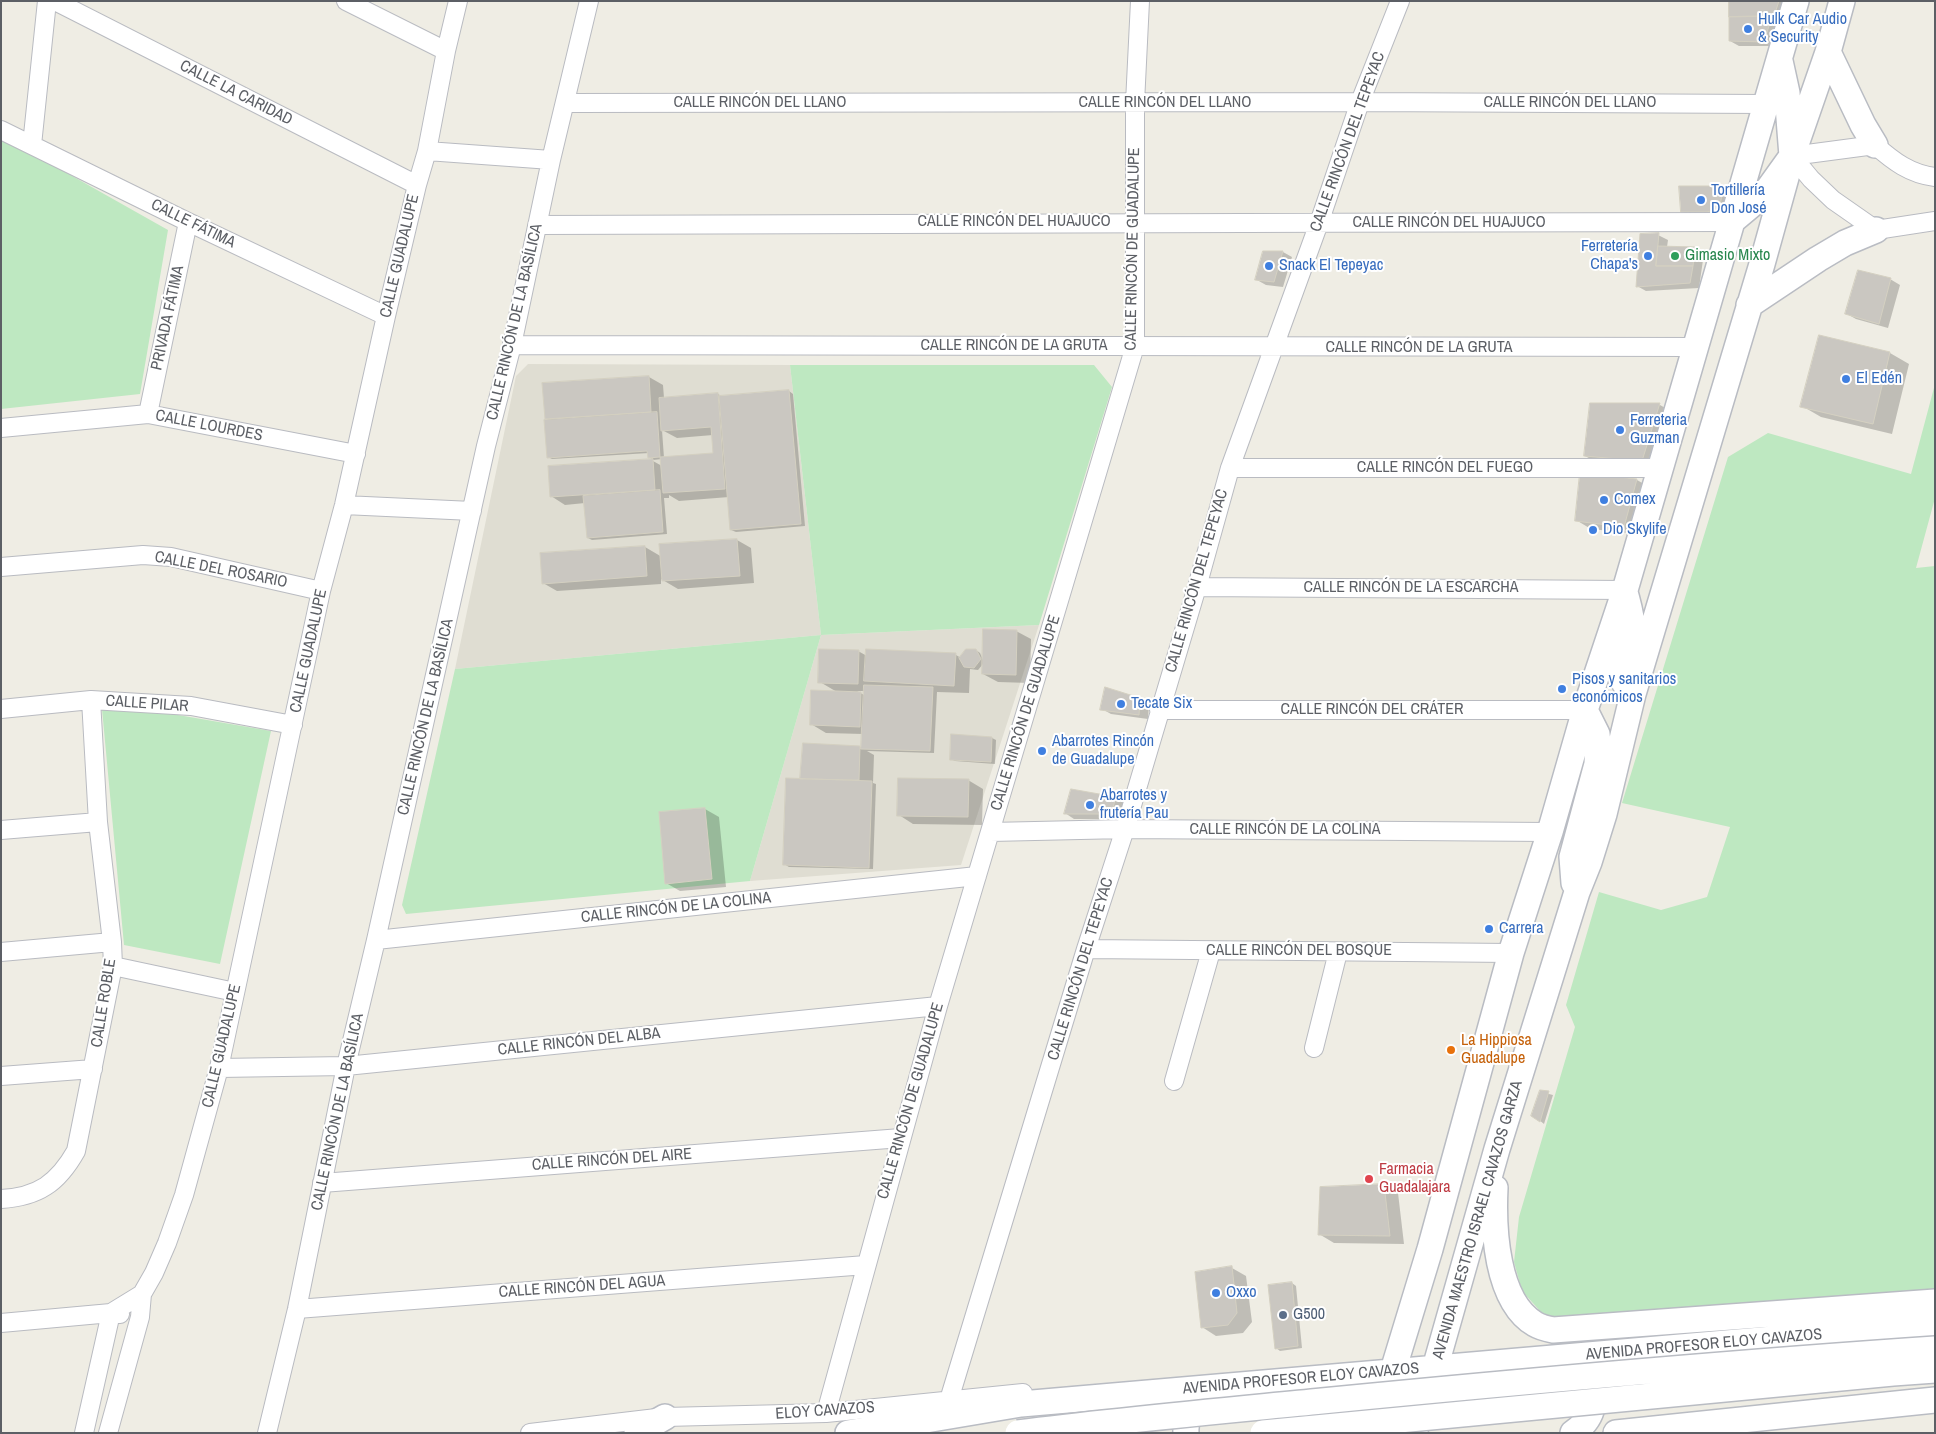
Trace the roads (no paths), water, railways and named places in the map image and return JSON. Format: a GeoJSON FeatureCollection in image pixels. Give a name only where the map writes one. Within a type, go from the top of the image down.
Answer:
{"type":"FeatureCollection","features":[{"type":"Feature","properties":{"kind":"main road"},"geometry":{"type":"LineString","coordinates":[[1374,1433],[1430,1248],[1511,952],[1550,832],[1584,710],[1625,590],[1796,1]]}},
{"type":"Feature","properties":{"kind":"main road","name":"AVENIDA MAESTRO ISRAEL CAVAZOS GARZA"},"geometry":{"type":"LineString","coordinates":[[1414,1433],[1436,1368],[1497,1149],[1577,892],[1589,862],[1604,814],[1633,694],[1748,305],[1775,221],[1792,156],[1828,52],[1842,1]]}},
{"type":"Feature","properties":{"kind":"main road"},"geometry":{"type":"LineString","coordinates":[[1828,52],[1863,125],[1875,145]]}},
{"type":"Feature","properties":{"kind":"main road"},"geometry":{"type":"LineString","coordinates":[[1731,222],[1769,188],[1792,156],[1787,94],[1779,56]]}},
{"type":"Feature","properties":{"kind":"main road"},"geometry":{"type":"LineString","coordinates":[[1748,305],[1818,259],[1846,243],[1876,230]]}},
{"type":"Feature","properties":{"kind":"main road"},"geometry":{"type":"LineString","coordinates":[[1625,590],[1632,631],[1621,671],[1621,679],[1633,694]]}},
{"type":"Feature","properties":{"kind":"main road"},"geometry":{"type":"LineString","coordinates":[[1577,892],[1572,877],[1572,857],[1597,764],[1598,743],[1595,729],[1584,710]]}},
{"type":"Feature","properties":{"kind":"main road"},"geometry":{"type":"LineString","coordinates":[[1497,1149],[1495,1218],[1500,1268],[1509,1292],[1520,1310],[1535,1324],[1553,1330],[1935,1302]]}},
{"type":"Feature","properties":{"kind":"main road","name":"AVENIDA PROFESOR ELOY CAVAZOS"},"geometry":{"type":"LineString","coordinates":[[848,1433],[1021,1404],[1935,1325]]}},
{"type":"Feature","properties":{"kind":"main road","name":"AVENIDA PROFESOR ELOY CAVAZOS"},"geometry":{"type":"LineString","coordinates":[[1018,1433],[1099,1423],[1458,1388],[1745,1362],[1935,1349]]}},
{"type":"Feature","properties":{"kind":"main road"},"geometry":{"type":"LineString","coordinates":[[1653,1430],[1637,1417],[1630,1398],[1631,1378],[1642,1360],[1659,1350]]}},
{"type":"Feature","properties":{"kind":"main road"},"geometry":{"type":"LineString","coordinates":[[1559,1357],[1575,1364],[1588,1377],[1594,1393],[1592,1411],[1583,1426],[1573,1433]]}},
{"type":"Feature","properties":{"kind":"main road"},"geometry":{"type":"LineString","coordinates":[[1263,1433],[1935,1370]]}},
{"type":"Feature","properties":{"kind":"main road"},"geometry":{"type":"LineString","coordinates":[[1186,1433],[1186,1422],[1189,1414],[1201,1396],[1211,1387]]}},
{"type":"Feature","properties":{"kind":"main road"},"geometry":{"type":"LineString","coordinates":[[1126,1394],[1150,1400],[1163,1408],[1170,1420],[1172,1433]]}},
{"type":"Feature","properties":{"kind":"main road"},"geometry":{"type":"LineString","coordinates":[[1616,1433],[1935,1400]]}},
{"type":"Feature","properties":{"kind":"main road"},"geometry":{"type":"LineString","coordinates":[[637,1433],[665,1417]]}},
{"type":"Feature","properties":{"kind":"street"},"geometry":{"type":"LineString","coordinates":[[32,145],[47,1]]}},
{"type":"Feature","properties":{"kind":"street","name":"CALLE LA CARIDAD"},"geometry":{"type":"LineString","coordinates":[[55,1],[417,185]]}},
{"type":"Feature","properties":{"kind":"street"},"geometry":{"type":"LineString","coordinates":[[346,1],[446,51]]}},
{"type":"Feature","properties":{"kind":"street","name":"CALLE GUADALUPE"},"geometry":{"type":"LineString","coordinates":[[108,1433],[140,1317],[142,1294],[154,1273],[167,1243],[184,1195],[219,1068],[321,591],[344,505],[386,316],[417,185],[427,151],[446,51],[458,1]]}},
{"type":"Feature","properties":{"kind":"street","name":"CALLE RINCÓN DE LA BASÍLICA"},"geometry":{"type":"LineString","coordinates":[[267,1433],[298,1309],[346,1066],[376,940],[486,446],[512,345],[551,160],[589,1]]}},
{"type":"Feature","properties":{"kind":"street","name":"CALLE RINCÓN DE GUADALUPE"},"geometry":{"type":"LineString","coordinates":[[826,1413],[938,1006],[1135,346],[1135,102],[1140,1]]}},
{"type":"Feature","properties":{"kind":"street","name":"CALLE RINCÓN DEL TEPEYAC"},"geometry":{"type":"LineString","coordinates":[[949,1400],[1086,950],[1125,829],[1197,587],[1230,468],[1319,223],[1360,102],[1400,1]]}},
{"type":"Feature","properties":{"kind":"street","name":"CALLE RINCÓN DEL LLANO"},"geometry":{"type":"LineString","coordinates":[[565,103],[1360,102],[1766,104]]}},
{"type":"Feature","properties":{"kind":"street","name":"CALLE FÁTIMA"},"geometry":{"type":"LineString","coordinates":[[1,130],[386,316]]}},
{"type":"Feature","properties":{"kind":"street"},"geometry":{"type":"LineString","coordinates":[[1792,156],[1875,145],[1894,162],[1910,171],[1934,175]]}},
{"type":"Feature","properties":{"kind":"street"},"geometry":{"type":"LineString","coordinates":[[427,151],[551,160]]}},
{"type":"Feature","properties":{"kind":"street"},"geometry":{"type":"LineString","coordinates":[[1792,156],[1811,179],[1833,200],[1876,230],[1935,221]]}},
{"type":"Feature","properties":{"kind":"street","name":"PRIVADA FÁTIMA"},"geometry":{"type":"LineString","coordinates":[[148,414],[188,222]]}},
{"type":"Feature","properties":{"kind":"street","name":"CALLE RINCÓN DEL HUAJUCO"},"geometry":{"type":"LineString","coordinates":[[537,225],[1731,222]]}},
{"type":"Feature","properties":{"kind":"street","name":"CALLE RINCÓN DE LA GRUTA"},"geometry":{"type":"LineString","coordinates":[[512,345],[1273,348],[1696,347]]}},
{"type":"Feature","properties":{"kind":"street","name":"CALLE LOURDES"},"geometry":{"type":"LineString","coordinates":[[1,428],[148,414],[356,454]]}},
{"type":"Feature","properties":{"kind":"street","name":"CALLE RINCÓN DEL FUEGO"},"geometry":{"type":"LineString","coordinates":[[1230,468],[1661,468]]}},
{"type":"Feature","properties":{"kind":"street"},"geometry":{"type":"LineString","coordinates":[[344,505],[472,511]]}},
{"type":"Feature","properties":{"kind":"street","name":"CALLE DEL ROSARIO"},"geometry":{"type":"LineString","coordinates":[[1,568],[143,555],[171,557],[321,591]]}},
{"type":"Feature","properties":{"kind":"street","name":"CALLE RINCÓN DE LA ESCARCHA"},"geometry":{"type":"LineString","coordinates":[[1197,587],[1625,590]]}},
{"type":"Feature","properties":{"kind":"street","name":"CALLE PILAR"},"geometry":{"type":"LineString","coordinates":[[1,709],[91,700],[190,706],[293,725]]}},
{"type":"Feature","properties":{"kind":"street","name":"CALLE ROBLE"},"geometry":{"type":"LineString","coordinates":[[1,1199],[18,1198],[37,1192],[66,1170],[76,1152],[113,966],[98,822],[91,700]]}},
{"type":"Feature","properties":{"kind":"street","name":"CALLE RINCÓN DEL CRÁTER"},"geometry":{"type":"LineString","coordinates":[[1159,710],[1584,710]]}},
{"type":"Feature","properties":{"kind":"street"},"geometry":{"type":"LineString","coordinates":[[1,830],[98,822]]}},
{"type":"Feature","properties":{"kind":"street","name":"CALLE RINCÓN DE LA COLINA"},"geometry":{"type":"LineString","coordinates":[[990,832],[1125,829],[1550,832]]}},
{"type":"Feature","properties":{"kind":"street","name":"CALLE RINCÓN DE LA COLINA"},"geometry":{"type":"LineString","coordinates":[[376,940],[977,876]]}},
{"type":"Feature","properties":{"kind":"street"},"geometry":{"type":"LineString","coordinates":[[1,952],[112,942]]}},
{"type":"Feature","properties":{"kind":"street","name":"CALLE RINCÓN DEL BOSQUE"},"geometry":{"type":"LineString","coordinates":[[1086,950],[1511,952]]}},
{"type":"Feature","properties":{"kind":"street"},"geometry":{"type":"LineString","coordinates":[[1174,1081],[1211,951]]}},
{"type":"Feature","properties":{"kind":"street"},"geometry":{"type":"LineString","coordinates":[[1314,1048],[1338,952]]}},
{"type":"Feature","properties":{"kind":"street"},"geometry":{"type":"LineString","coordinates":[[113,966],[235,992]]}},
{"type":"Feature","properties":{"kind":"street","name":"CALLE RINCÓN DEL ALBA"},"geometry":{"type":"LineString","coordinates":[[219,1068],[346,1066],[938,1006]]}},
{"type":"Feature","properties":{"kind":"street"},"geometry":{"type":"LineString","coordinates":[[1,1076],[93,1069]]}},
{"type":"Feature","properties":{"kind":"street","name":"CALLE RINCÓN DEL AIRE"},"geometry":{"type":"LineString","coordinates":[[322,1182],[901,1138]]}},
{"type":"Feature","properties":{"kind":"street","name":"CALLE RINCÓN DEL AGUA"},"geometry":{"type":"LineString","coordinates":[[298,1309],[866,1264]]}},
{"type":"Feature","properties":{"kind":"street","name":"CALLE GUADALUPE"},"geometry":{"type":"LineString","coordinates":[[111,1313],[142,1294]]}},
{"type":"Feature","properties":{"kind":"street"},"geometry":{"type":"LineString","coordinates":[[1,1323],[111,1313],[140,1317]]}},
{"type":"Feature","properties":{"kind":"street"},"geometry":{"type":"LineString","coordinates":[[84,1433],[111,1313]]}},
{"type":"Feature","properties":{"kind":"street","name":"ELOY CAVAZOS"},"geometry":{"type":"LineString","coordinates":[[530,1433],[665,1417],[826,1413],[1035,1392],[1082,1390],[1126,1394]]}},
{"type":"Feature","properties":{"kind":"place","name":"Hulk Car Audio & Security"},"geometry":{"type":"Point","coordinates":[1748,29]}},
{"type":"Feature","properties":{"kind":"place","name":"Tortillería Don José"},"geometry":{"type":"Point","coordinates":[1701,200]}},
{"type":"Feature","properties":{"kind":"place","name":"Ferretería Chapa's"},"geometry":{"type":"Point","coordinates":[1648,256]}},
{"type":"Feature","properties":{"kind":"place","name":"Gimasio Mixto"},"geometry":{"type":"Point","coordinates":[1675,256]}},
{"type":"Feature","properties":{"kind":"place","name":"Snack El Tepeyac"},"geometry":{"type":"Point","coordinates":[1269,266]}},
{"type":"Feature","properties":{"kind":"place","name":"El Edén"},"geometry":{"type":"Point","coordinates":[1846,379]}},
{"type":"Feature","properties":{"kind":"place","name":"Ferreteria Guzman"},"geometry":{"type":"Point","coordinates":[1620,430]}},
{"type":"Feature","properties":{"kind":"place","name":"Comex"},"geometry":{"type":"Point","coordinates":[1604,500]}},
{"type":"Feature","properties":{"kind":"place","name":"Dio Skylife"},"geometry":{"type":"Point","coordinates":[1593,530]}},
{"type":"Feature","properties":{"kind":"place","name":"Pisos y sanitarios económicos"},"geometry":{"type":"Point","coordinates":[1562,689]}},
{"type":"Feature","properties":{"kind":"place","name":"Tecate Six"},"geometry":{"type":"Point","coordinates":[1121,704]}},
{"type":"Feature","properties":{"kind":"place","name":"Abarrotes Rincón de Guadalupe"},"geometry":{"type":"Point","coordinates":[1042,751]}},
{"type":"Feature","properties":{"kind":"place","name":"Abarrotes y frutería Pau"},"geometry":{"type":"Point","coordinates":[1090,805]}},
{"type":"Feature","properties":{"kind":"place","name":"Carrera"},"geometry":{"type":"Point","coordinates":[1489,929]}},
{"type":"Feature","properties":{"kind":"place","name":"La Hippiosa Guadalupe"},"geometry":{"type":"Point","coordinates":[1451,1050]}},
{"type":"Feature","properties":{"kind":"place","name":"Farmacia Guadalajara"},"geometry":{"type":"Point","coordinates":[1369,1179]}},
{"type":"Feature","properties":{"kind":"place","name":"Oxxo"},"geometry":{"type":"Point","coordinates":[1216,1293]}},
{"type":"Feature","properties":{"kind":"place","name":"G500"},"geometry":{"type":"Point","coordinates":[1283,1315]}}]}
